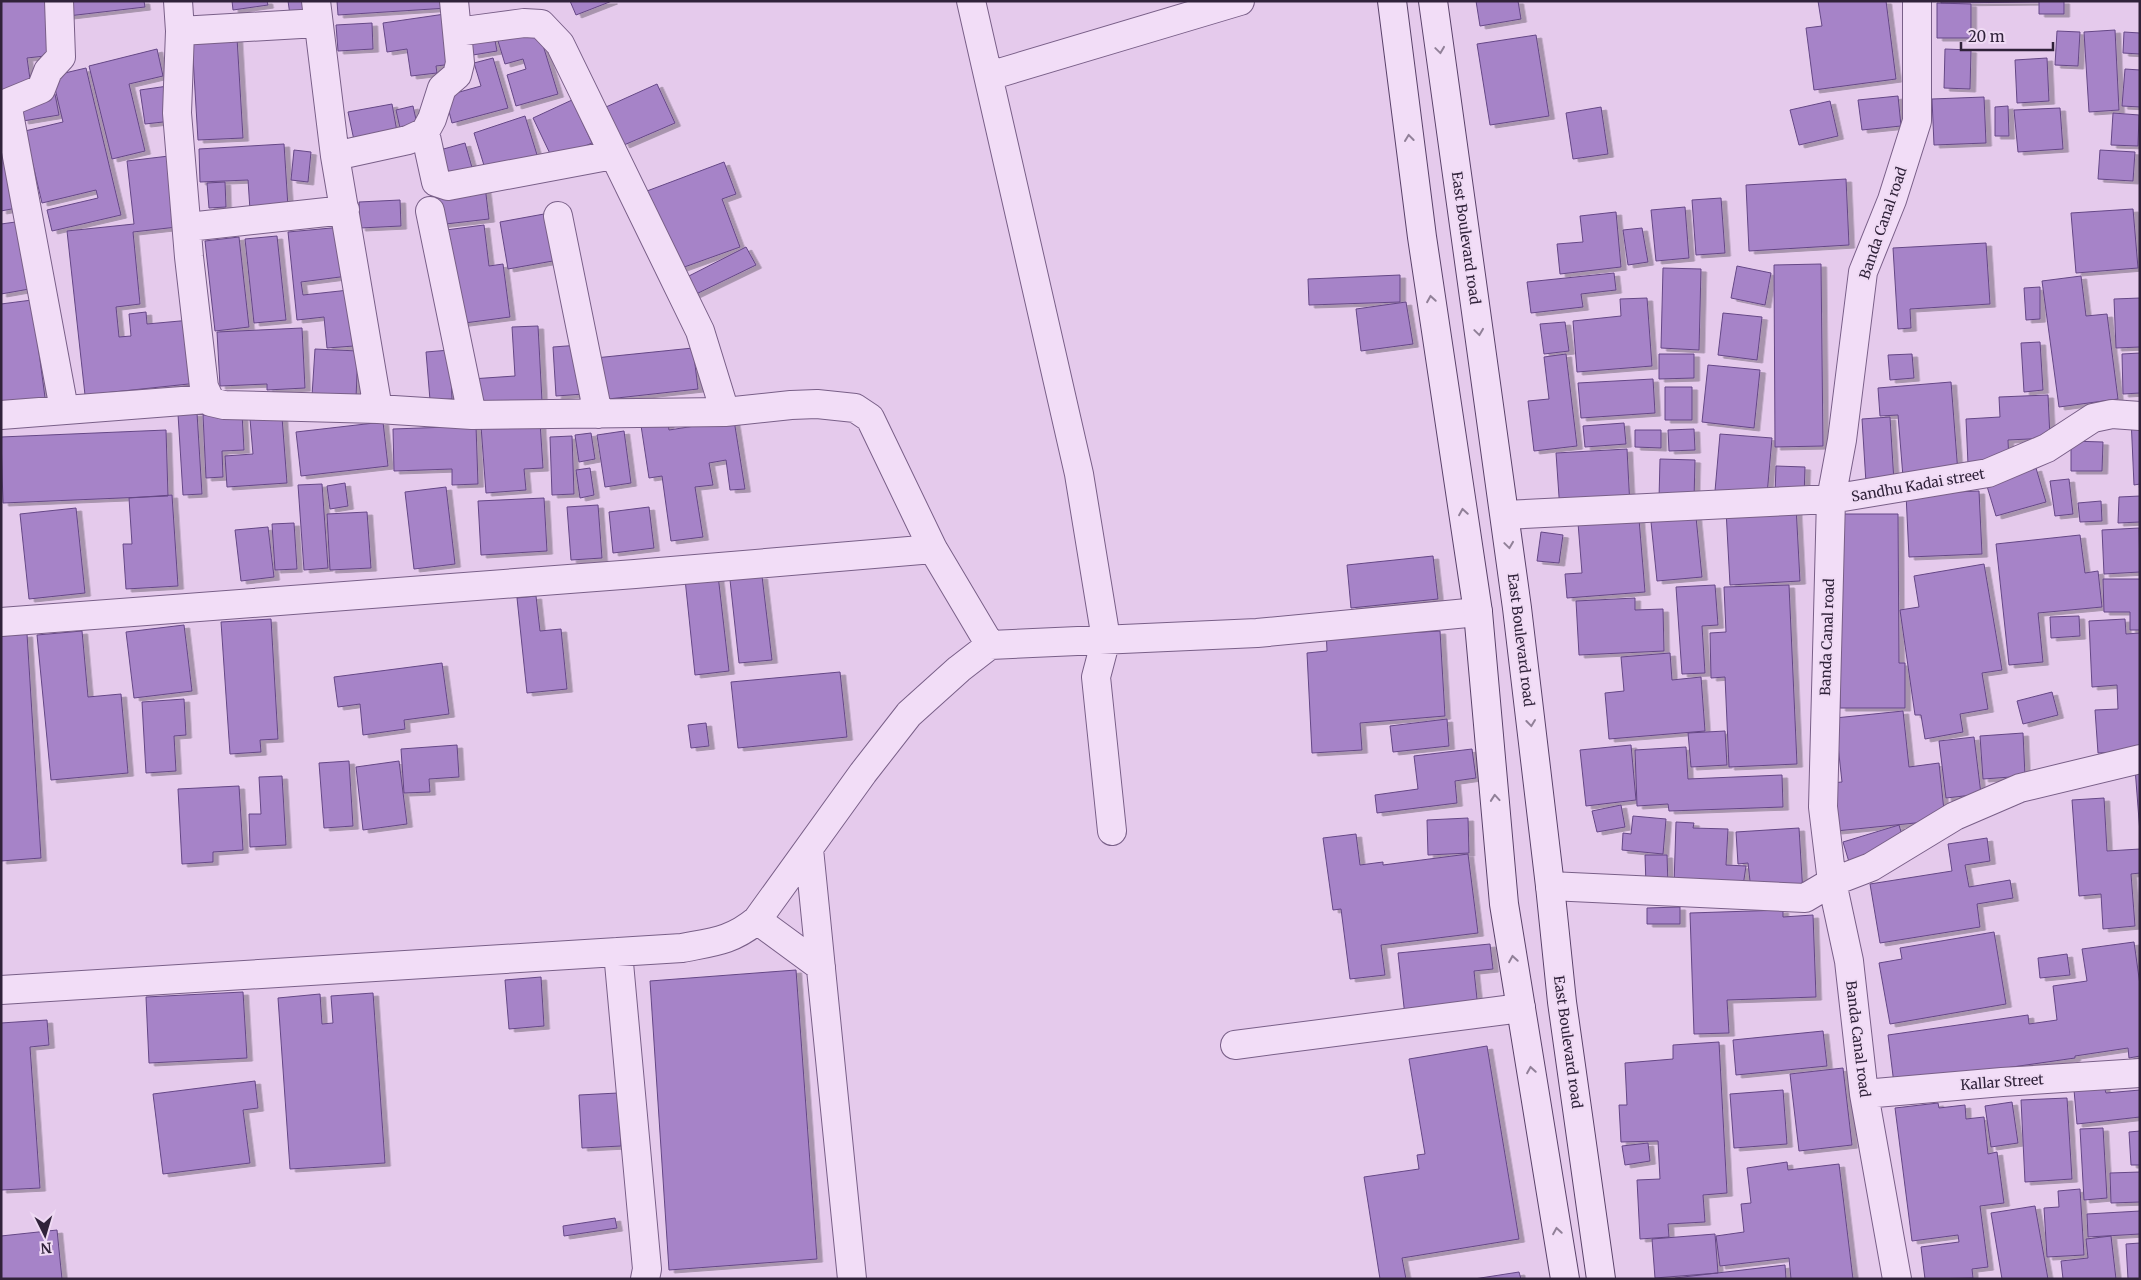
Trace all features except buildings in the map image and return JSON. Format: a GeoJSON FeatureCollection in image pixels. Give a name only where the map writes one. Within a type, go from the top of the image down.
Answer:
{"type":"FeatureCollection","features":[{"type":"Feature","properties":{"kind":"street"},"geometry":{"type":"LineString","coordinates":[[59,1],[61,57],[48,71],[41,89],[7,103],[64,409]]}},
{"type":"Feature","properties":{"kind":"street"},"geometry":{"type":"LineString","coordinates":[[178,1],[180,31],[177,113],[189,257],[204,387],[208,399]]}},
{"type":"Feature","properties":{"kind":"street"},"geometry":{"type":"LineString","coordinates":[[335,156],[408,140],[425,132],[432,119],[442,88],[457,75],[460,63],[454,1]]}},
{"type":"Feature","properties":{"kind":"street"},"geometry":{"type":"LineString","coordinates":[[971,1],[1079,474],[1106,639],[1096,677],[1112,831]]}},
{"type":"Feature","properties":{"kind":"street"},"geometry":{"type":"LineString","coordinates":[[989,76],[1240,1]]}},
{"type":"Feature","properties":{"kind":"street"},"geometry":{"type":"LineString","coordinates":[[1392,1],[1422,237],[1478,612],[1504,904],[1565,1279]]}},
{"type":"Feature","properties":{"kind":"street","name":"East Boulevard road"},"geometry":{"type":"LineString","coordinates":[[1433,1],[1505,516],[1550,886],[1562,1002],[1601,1279]]}},
{"type":"Feature","properties":{"kind":"street","name":"Banda Canal road"},"geometry":{"type":"LineString","coordinates":[[1897,1279],[1864,1094],[1848,961],[1832,882],[1823,807],[1831,499],[1842,440],[1863,272],[1892,200],[1917,121],[1917,1]]}},
{"type":"Feature","properties":{"kind":"street"},"geometry":{"type":"LineString","coordinates":[[180,31],[317,12],[335,156],[378,409]]}},
{"type":"Feature","properties":{"kind":"street"},"geometry":{"type":"LineString","coordinates":[[457,32],[524,23],[541,24],[560,44],[700,331],[725,412]]}},
{"type":"Feature","properties":{"kind":"street"},"geometry":{"type":"LineString","coordinates":[[425,132],[436,182],[448,186],[613,155]]}},
{"type":"Feature","properties":{"kind":"street"},"geometry":{"type":"LineString","coordinates":[[188,228],[345,210]]}},
{"type":"Feature","properties":{"kind":"street"},"geometry":{"type":"LineString","coordinates":[[430,211],[472,415]]}},
{"type":"Feature","properties":{"kind":"street"},"geometry":{"type":"LineString","coordinates":[[558,216],[598,414]]}},
{"type":"Feature","properties":{"kind":"street"},"geometry":{"type":"LineString","coordinates":[[1,414],[208,399],[214,403],[224,405],[378,409],[472,415],[725,412],[791,405],[837,405],[855,408],[870,418],[932,549],[990,645]]}},
{"type":"Feature","properties":{"kind":"street","name":"Sandhu Kadai street"},"geometry":{"type":"LineString","coordinates":[[1505,516],[1831,499],[1988,473],[2046,448],[2093,418],[2112,414],[2140,416]]}},
{"type":"Feature","properties":{"kind":"street"},"geometry":{"type":"LineString","coordinates":[[1,622],[932,549]]}},
{"type":"Feature","properties":{"kind":"street"},"geometry":{"type":"LineString","coordinates":[[1,990],[682,948],[717,942],[742,933],[757,920],[863,773],[909,714],[959,669],[990,645],[1257,633],[1478,612]]}},
{"type":"Feature","properties":{"kind":"street"},"geometry":{"type":"LineString","coordinates":[[1550,886],[1805,898],[1832,882],[1871,867],[1955,816],[2020,788],[2140,759]]}},
{"type":"Feature","properties":{"kind":"street"},"geometry":{"type":"LineString","coordinates":[[809,849],[852,1279]]}},
{"type":"Feature","properties":{"kind":"street"},"geometry":{"type":"LineString","coordinates":[[757,920],[821,967]]}},
{"type":"Feature","properties":{"kind":"street"},"geometry":{"type":"LineString","coordinates":[[618,952],[647,1269],[645,1279]]}},
{"type":"Feature","properties":{"kind":"street"},"geometry":{"type":"LineString","coordinates":[[1235,1045],[1521,1008]]}},
{"type":"Feature","properties":{"kind":"street","name":"Kallar Street"},"geometry":{"type":"LineString","coordinates":[[1864,1094],[2140,1073]]}}]}
